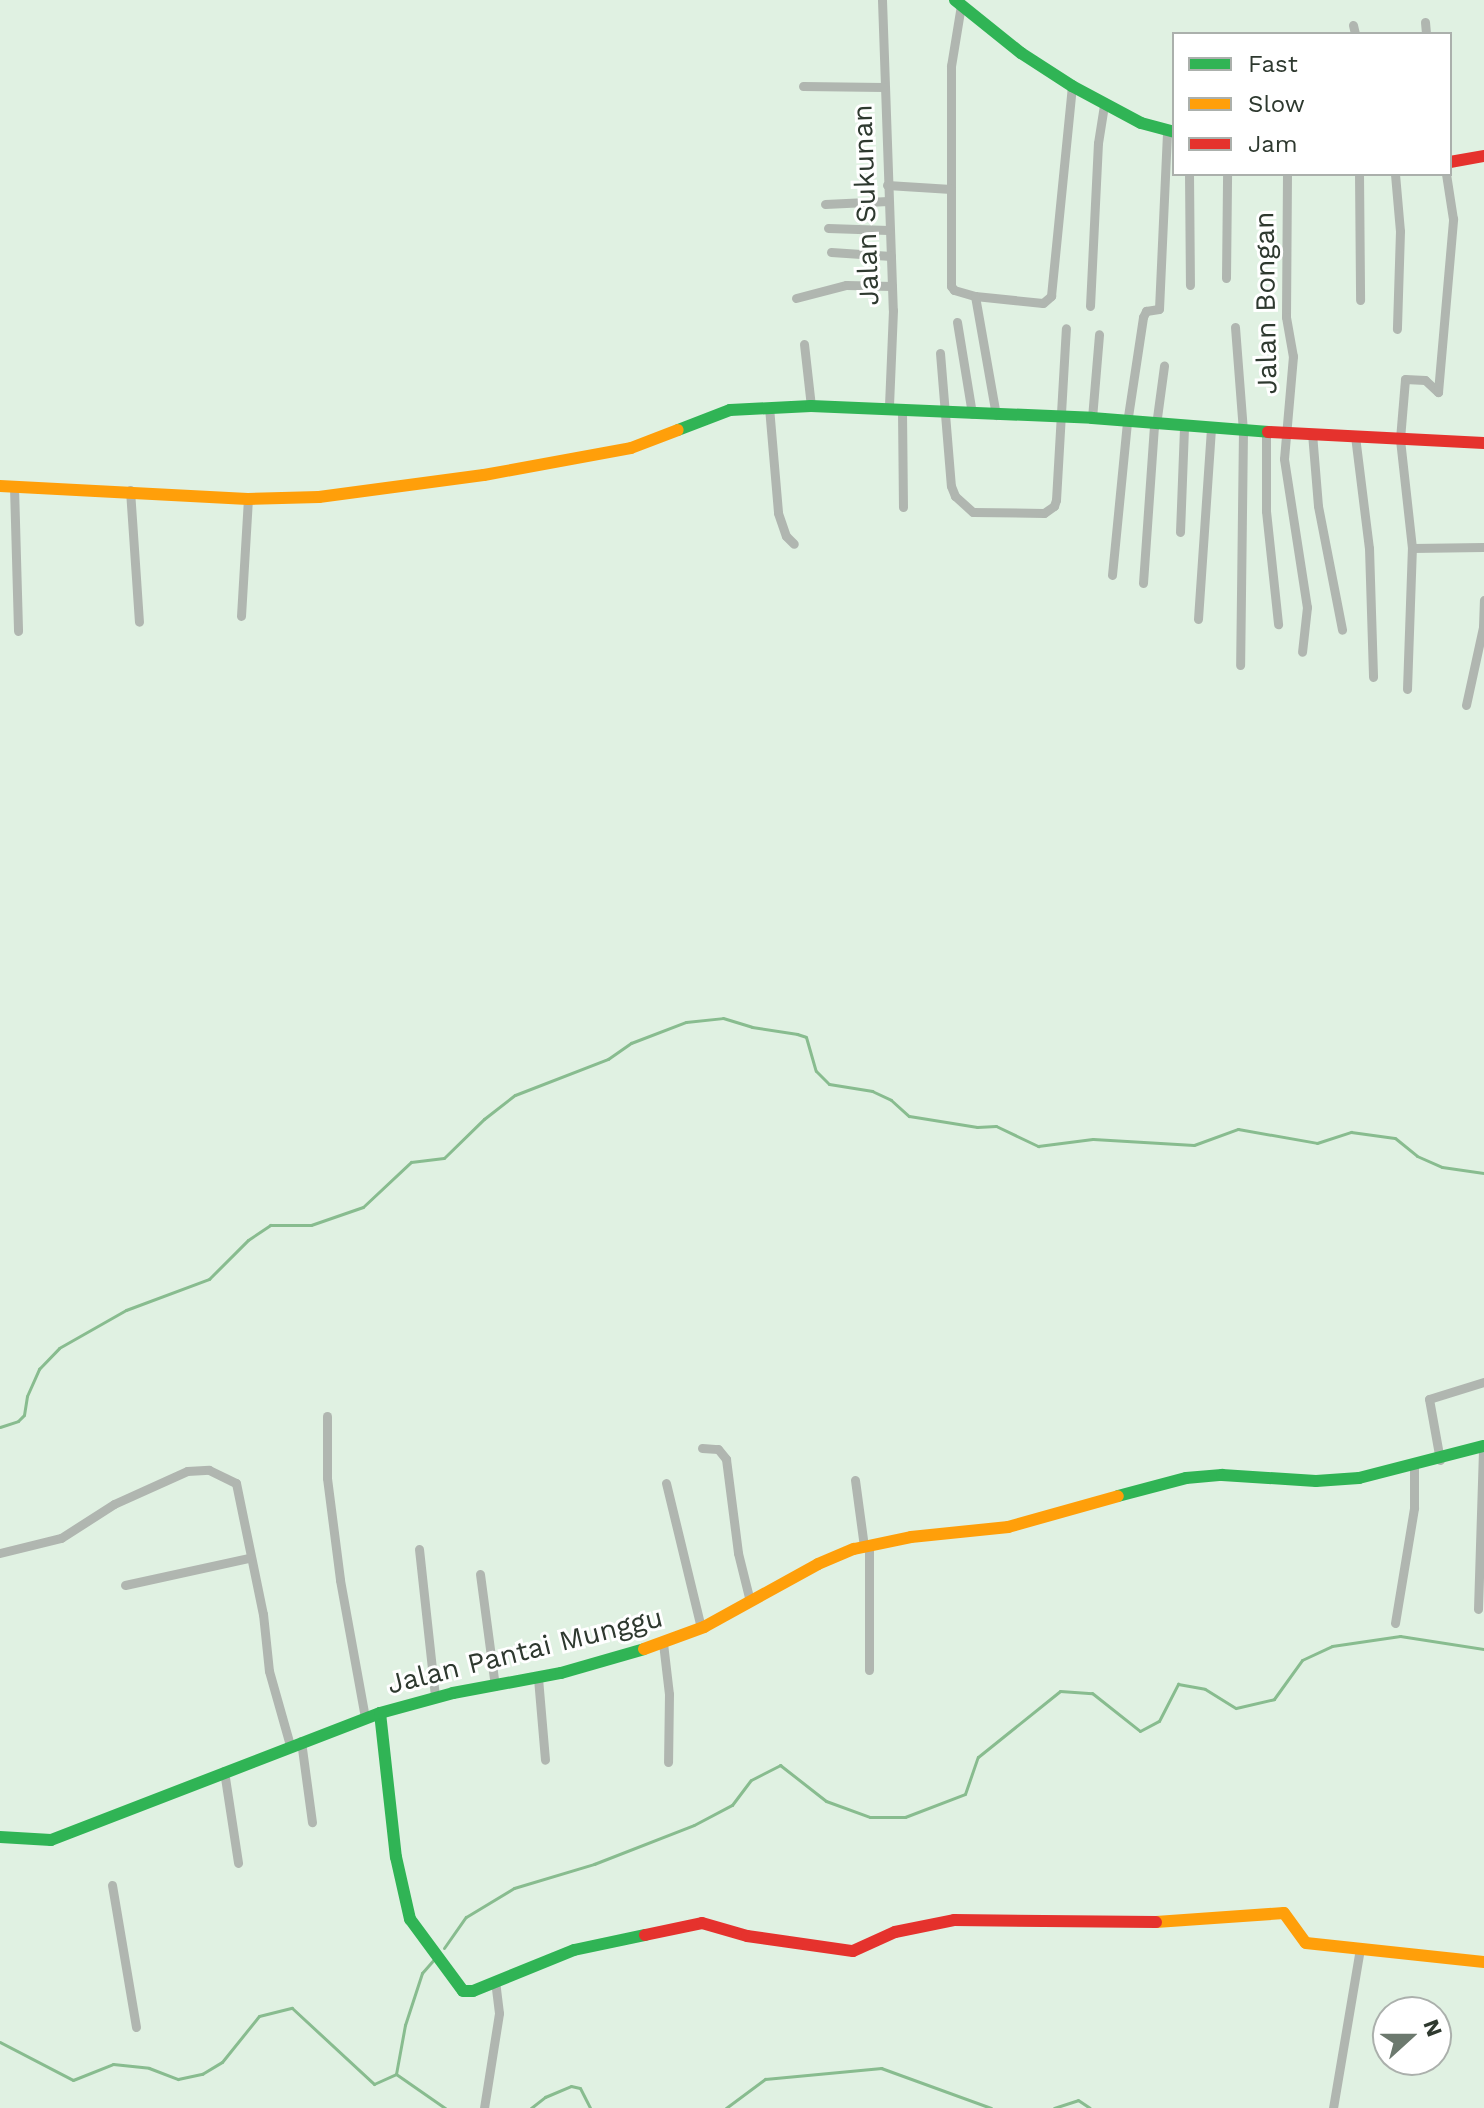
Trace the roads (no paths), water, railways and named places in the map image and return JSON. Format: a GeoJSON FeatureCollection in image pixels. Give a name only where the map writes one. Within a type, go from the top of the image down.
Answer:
{"type":"FeatureCollection","features":[{"type":"Feature","properties":{"kind":"street","name":"Jalan Sukunan"},"geometry":{"type":"LineString","coordinates":[[882,0],[892,286],[889,407]]}},
{"type":"Feature","properties":{"kind":"street"},"geometry":{"type":"LineString","coordinates":[[958,2],[1021,53],[1072,86],[1141,123],[1171,132],[1159,309],[1143,314],[1127,423],[1112,575]]}},
{"type":"Feature","properties":{"kind":"street"},"geometry":{"type":"LineString","coordinates":[[958,2],[951,66],[951,286],[975,296],[1043,303],[1051,296],[1072,86]]}},
{"type":"Feature","properties":{"kind":"street"},"geometry":{"type":"LineString","coordinates":[[1425,22],[1426,32]]}},
{"type":"Feature","properties":{"kind":"street"},"geometry":{"type":"LineString","coordinates":[[803,86],[883,87]]}},
{"type":"Feature","properties":{"kind":"street"},"geometry":{"type":"LineString","coordinates":[[1090,306],[1098,143],[1104,104]]}},
{"type":"Feature","properties":{"kind":"street"},"geometry":{"type":"LineString","coordinates":[[1452,162],[1484,156]]}},
{"type":"Feature","properties":{"kind":"street"},"geometry":{"type":"LineString","coordinates":[[1189,176],[1190,285]]}},
{"type":"Feature","properties":{"kind":"street"},"geometry":{"type":"LineString","coordinates":[[1226,278],[1227,176]]}},
{"type":"Feature","properties":{"kind":"street","name":"Jalan Bongan"},"geometry":{"type":"LineString","coordinates":[[1287,176],[1286,317],[1293,356],[1284,459],[1307,607],[1302,652]]}},
{"type":"Feature","properties":{"kind":"street"},"geometry":{"type":"LineString","coordinates":[[1359,176],[1360,300]]}},
{"type":"Feature","properties":{"kind":"street"},"geometry":{"type":"LineString","coordinates":[[1395,176],[1400,231],[1397,329]]}},
{"type":"Feature","properties":{"kind":"street"},"geometry":{"type":"LineString","coordinates":[[1407,689],[1412,548],[1400,439],[1405,379],[1425,380],[1438,392],[1453,219],[1446,176]]}},
{"type":"Feature","properties":{"kind":"street"},"geometry":{"type":"LineString","coordinates":[[887,185],[951,189]]}},
{"type":"Feature","properties":{"kind":"street"},"geometry":{"type":"LineString","coordinates":[[825,204],[888,201]]}},
{"type":"Feature","properties":{"kind":"street"},"geometry":{"type":"LineString","coordinates":[[828,228],[888,230]]}},
{"type":"Feature","properties":{"kind":"street"},"geometry":{"type":"LineString","coordinates":[[831,252],[891,256]]}},
{"type":"Feature","properties":{"kind":"street"},"geometry":{"type":"LineString","coordinates":[[796,298],[846,285],[892,286]]}},
{"type":"Feature","properties":{"kind":"street"},"geometry":{"type":"LineString","coordinates":[[975,296],[996,415]]}},
{"type":"Feature","properties":{"kind":"street"},"geometry":{"type":"LineString","coordinates":[[957,322],[972,414]]}},
{"type":"Feature","properties":{"kind":"street"},"geometry":{"type":"LineString","coordinates":[[1235,327],[1243,430],[1240,665]]}},
{"type":"Feature","properties":{"kind":"street"},"geometry":{"type":"LineString","coordinates":[[940,353],[951,486],[963,505],[973,512],[1044,513],[1054,506],[1066,328]]}},
{"type":"Feature","properties":{"kind":"street"},"geometry":{"type":"LineString","coordinates":[[1092,418],[1099,334]]}},
{"type":"Feature","properties":{"kind":"street"},"geometry":{"type":"LineString","coordinates":[[804,344],[811,406]]}},
{"type":"Feature","properties":{"kind":"street"},"geometry":{"type":"LineString","coordinates":[[1143,583],[1155,424],[1164,366]]}},
{"type":"Feature","properties":{"kind":"street"},"geometry":{"type":"LineString","coordinates":[[0,486],[130,490],[248,499],[319,497],[484,475],[631,448],[730,410],[769,407],[889,407],[902,412],[1092,418],[1211,429],[1484,443]]}},
{"type":"Feature","properties":{"kind":"street"},"geometry":{"type":"LineString","coordinates":[[769,407],[778,513],[786,536],[794,544]]}},
{"type":"Feature","properties":{"kind":"street"},"geometry":{"type":"LineString","coordinates":[[902,412],[903,507]]}},
{"type":"Feature","properties":{"kind":"street"},"geometry":{"type":"LineString","coordinates":[[1180,532],[1184,427]]}},
{"type":"Feature","properties":{"kind":"street"},"geometry":{"type":"LineString","coordinates":[[1198,619],[1211,429]]}},
{"type":"Feature","properties":{"kind":"street"},"geometry":{"type":"LineString","coordinates":[[1266,431],[1266,511],[1278,624]]}},
{"type":"Feature","properties":{"kind":"street"},"geometry":{"type":"LineString","coordinates":[[1312,433],[1318,506],[1342,630]]}},
{"type":"Feature","properties":{"kind":"street"},"geometry":{"type":"LineString","coordinates":[[1355,436],[1369,548],[1373,677]]}},
{"type":"Feature","properties":{"kind":"street"},"geometry":{"type":"LineString","coordinates":[[14,486],[18,631]]}},
{"type":"Feature","properties":{"kind":"street"},"geometry":{"type":"LineString","coordinates":[[130,490],[139,622]]}},
{"type":"Feature","properties":{"kind":"street"},"geometry":{"type":"LineString","coordinates":[[241,616],[248,499]]}},
{"type":"Feature","properties":{"kind":"street"},"geometry":{"type":"LineString","coordinates":[[1412,548],[1484,547]]}},
{"type":"Feature","properties":{"kind":"street"},"geometry":{"type":"LineString","coordinates":[[1466,705],[1483,627],[1484,600]]}},
{"type":"Feature","properties":{"kind":"street"},"geometry":{"type":"LineString","coordinates":[[1440,1460],[1429,1399],[1484,1382]]}},
{"type":"Feature","properties":{"kind":"street"},"geometry":{"type":"LineString","coordinates":[[327,1416],[328,1493],[365,1718]]}},
{"type":"Feature","properties":{"kind":"street"},"geometry":{"type":"LineString","coordinates":[[1478,1609],[1483,1446]]}},
{"type":"Feature","properties":{"kind":"street","name":"Jalan Pantai Munggu"},"geometry":{"type":"LineString","coordinates":[[0,1837],[51,1840],[295,1743],[380,1713],[435,1697],[538,1678],[663,1643],[701,1628],[818,1564],[867,1546],[911,1537],[1008,1527],[1069,1512],[1144,1487],[1186,1478],[1222,1475],[1316,1481],[1359,1478],[1414,1467],[1483,1446]]}},
{"type":"Feature","properties":{"kind":"street"},"geometry":{"type":"LineString","coordinates":[[702,1448],[718,1449],[726,1459],[738,1553],[750,1601]]}},
{"type":"Feature","properties":{"kind":"street"},"geometry":{"type":"LineString","coordinates":[[1395,1623],[1414,1508],[1414,1467]]}},
{"type":"Feature","properties":{"kind":"street"},"geometry":{"type":"LineString","coordinates":[[0,1553],[61,1538],[114,1504],[195,1469],[209,1470],[239,1487],[249,1558],[263,1614],[269,1671],[295,1743],[312,1822]]}},
{"type":"Feature","properties":{"kind":"street"},"geometry":{"type":"LineString","coordinates":[[855,1480],[867,1546],[869,1670]]}},
{"type":"Feature","properties":{"kind":"street"},"geometry":{"type":"LineString","coordinates":[[666,1483],[701,1628]]}},
{"type":"Feature","properties":{"kind":"street"},"geometry":{"type":"LineString","coordinates":[[419,1549],[435,1697]]}},
{"type":"Feature","properties":{"kind":"street"},"geometry":{"type":"LineString","coordinates":[[125,1585],[249,1558]]}},
{"type":"Feature","properties":{"kind":"street"},"geometry":{"type":"LineString","coordinates":[[480,1574],[495,1686]]}},
{"type":"Feature","properties":{"kind":"street"},"geometry":{"type":"LineString","coordinates":[[663,1643],[669,1694],[668,1762]]}},
{"type":"Feature","properties":{"kind":"street"},"geometry":{"type":"LineString","coordinates":[[538,1678],[545,1760]]}},
{"type":"Feature","properties":{"kind":"street"},"geometry":{"type":"LineString","coordinates":[[380,1713],[396,1857],[410,1919],[463,1991],[574,1950],[702,1923],[747,1936],[853,1951],[895,1932],[954,1920],[1129,1924],[1284,1913],[1299,1938],[1306,1943],[1484,1962]]}},
{"type":"Feature","properties":{"kind":"street"},"geometry":{"type":"LineString","coordinates":[[224,1771],[238,1863]]}},
{"type":"Feature","properties":{"kind":"street"},"geometry":{"type":"LineString","coordinates":[[112,1885],[136,2027]]}},
{"type":"Feature","properties":{"kind":"street"},"geometry":{"type":"LineString","coordinates":[[1333,2108],[1360,1948]]}},
{"type":"Feature","properties":{"kind":"street"},"geometry":{"type":"LineString","coordinates":[[484,2108],[499,2013],[495,1981]]}},
{"type":"Feature","properties":{"kind":"waterway"},"geometry":{"type":"LineString","coordinates":[[0,1427],[18,1421],[24,1415],[27,1396],[39,1369],[59,1348],[126,1310],[209,1279],[248,1240],[270,1225],[311,1225],[363,1207],[411,1162],[444,1158],[484,1119],[515,1095],[608,1059],[631,1043],[686,1022],[723,1018],[806,1037],[816,1071],[829,1084],[872,1091],[891,1100],[909,1116],[977,1127],[996,1126],[1038,1146],[1093,1139],[1194,1145],[1238,1129],[1317,1143],[1351,1132],[1395,1138],[1417,1156],[1442,1167],[1484,1173]]}},
{"type":"Feature","properties":{"kind":"waterway"},"geometry":{"type":"LineString","coordinates":[[444,1948],[466,1917],[514,1888],[594,1864],[694,1825],[732,1805],[751,1780],[780,1765],[826,1801],[870,1817],[905,1817],[965,1794],[978,1757],[1060,1691],[1092,1693],[1140,1731],[1159,1721],[1178,1684],[1205,1689],[1236,1708],[1274,1699],[1302,1660],[1332,1646],[1400,1636],[1484,1649]]}},
{"type":"Feature","properties":{"kind":"waterway"},"geometry":{"type":"LineString","coordinates":[[0,2042],[73,2080],[113,2064],[149,2068],[178,2079],[202,2074],[222,2062],[259,2016],[292,2008],[374,2084],[396,2074],[405,2025],[422,1973],[435,1958]]}},
{"type":"Feature","properties":{"kind":"waterway"},"geometry":{"type":"LineString","coordinates":[[726,2108],[765,2079],[881,2068],[991,2108]]}},
{"type":"Feature","properties":{"kind":"waterway"},"geometry":{"type":"LineString","coordinates":[[396,2074],[445,2108]]}},
{"type":"Feature","properties":{"kind":"waterway"},"geometry":{"type":"LineString","coordinates":[[531,2108],[545,2097],[571,2086],[580,2088],[590,2108]]}},
{"type":"Feature","properties":{"kind":"waterway"},"geometry":{"type":"LineString","coordinates":[[1054,2108],[1078,2100],[1090,2108]]}}]}
